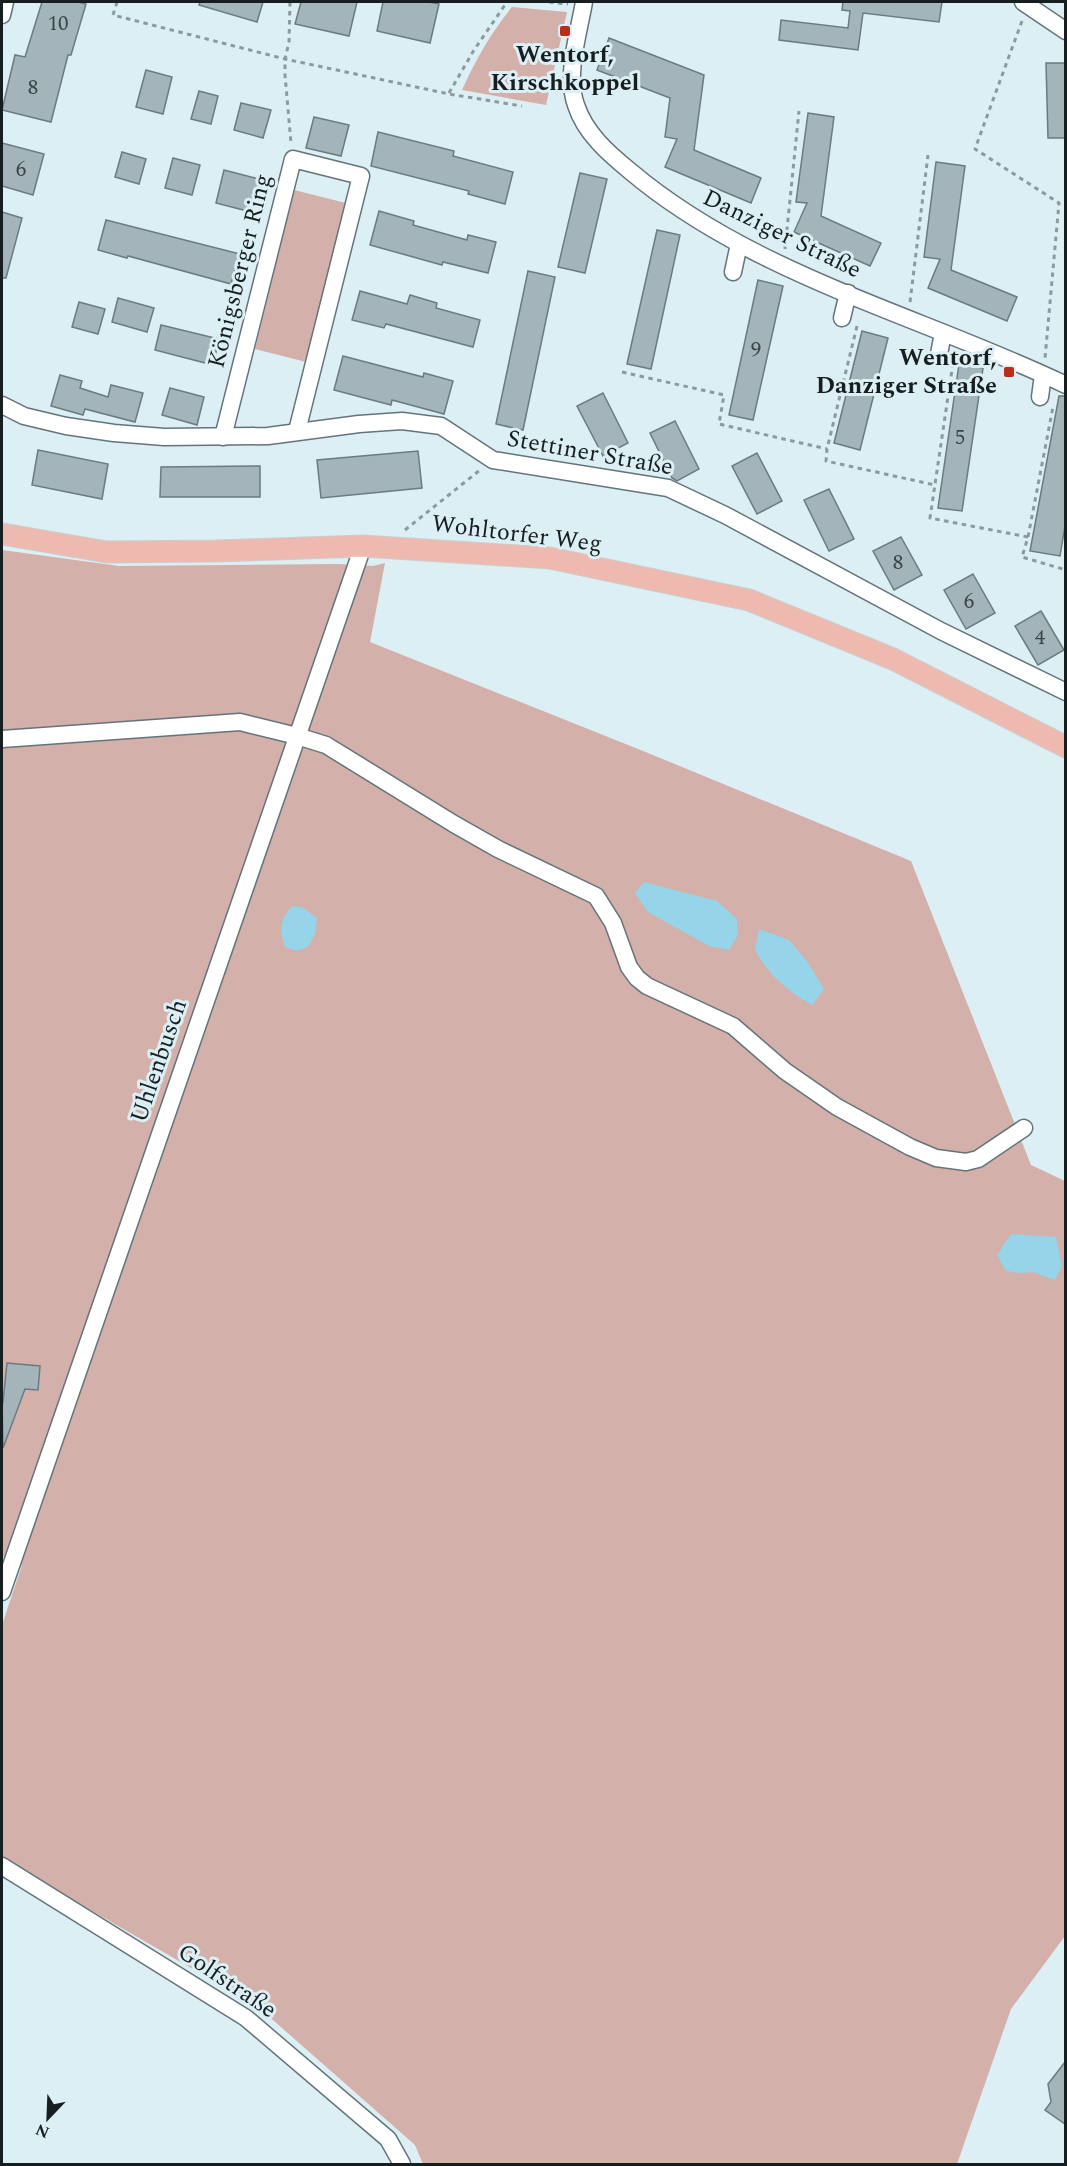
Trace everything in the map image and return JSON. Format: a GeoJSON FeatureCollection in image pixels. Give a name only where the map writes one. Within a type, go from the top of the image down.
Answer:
{"type":"FeatureCollection","features":[{"type":"Feature","properties":{"kind":"main road","name":"Wohltorfer Weg"},"geometry":{"type":"LineString","coordinates":[[2,534],[107,552],[363,546],[550,558],[749,600],[893,659],[1065,747]]}},
{"type":"Feature","properties":{"kind":"street"},"geometry":{"type":"LineString","coordinates":[[2,15],[5,2]]}},
{"type":"Feature","properties":{"kind":"street","name":"Danziger Straße"},"geometry":{"type":"LineString","coordinates":[[584,2],[572,74],[575,104],[590,133],[647,193],[784,266],[1055,380]]}},
{"type":"Feature","properties":{"kind":"street"},"geometry":{"type":"LineString","coordinates":[[1025,3],[1065,31]]}},
{"type":"Feature","properties":{"kind":"street","name":"Königsberger Ring"},"geometry":{"type":"LineString","coordinates":[[223,438],[293,159],[361,176],[297,431]]}},
{"type":"Feature","properties":{"kind":"street"},"geometry":{"type":"LineString","coordinates":[[733,272],[739,244]]}},
{"type":"Feature","properties":{"kind":"street"},"geometry":{"type":"LineString","coordinates":[[842,318],[856,297]]}},
{"type":"Feature","properties":{"kind":"street"},"geometry":{"type":"LineString","coordinates":[[939,354],[950,336]]}},
{"type":"Feature","properties":{"kind":"street"},"geometry":{"type":"LineString","coordinates":[[1040,397],[1055,380]]}},
{"type":"Feature","properties":{"kind":"street","name":"Stettiner Straße"},"geometry":{"type":"LineString","coordinates":[[2,405],[24,416],[66,426],[102,432],[164,437],[268,436],[297,431],[402,422],[441,426],[493,460],[668,488],[725,515],[941,632],[1065,692]]}},
{"type":"Feature","properties":{"kind":"street","name":"Uhlenbusch"},"geometry":{"type":"LineString","coordinates":[[2,1592],[363,546]]}},
{"type":"Feature","properties":{"kind":"street"},"geometry":{"type":"LineString","coordinates":[[2,739],[240,722],[326,745],[406,797],[481,839],[596,896],[613,923],[629,967],[637,978],[647,986],[733,1026],[785,1071],[837,1107],[910,1148],[936,1158],[966,1162],[978,1159],[1024,1128]]}},
{"type":"Feature","properties":{"kind":"street","name":"Golfstraße"},"geometry":{"type":"LineString","coordinates":[[2,1866],[246,2018],[388,2139],[402,2164]]}},
{"type":"Feature","properties":{"kind":"path"},"geometry":{"type":"LineString","coordinates":[[117,2],[113,15],[285,59],[448,94],[522,106]]}},
{"type":"Feature","properties":{"kind":"path"},"geometry":{"type":"LineString","coordinates":[[290,2],[289,42],[285,59],[293,159]]}},
{"type":"Feature","properties":{"kind":"path"},"geometry":{"type":"LineString","coordinates":[[448,94],[458,75],[507,2]]}},
{"type":"Feature","properties":{"kind":"path"},"geometry":{"type":"LineString","coordinates":[[1025,3],[975,149],[1059,203],[1055,380],[1028,537],[1022,557],[1065,570]]}},
{"type":"Feature","properties":{"kind":"path"},"geometry":{"type":"LineString","coordinates":[[784,266],[799,111]]}},
{"type":"Feature","properties":{"kind":"path"},"geometry":{"type":"LineString","coordinates":[[908,319],[928,155]]}},
{"type":"Feature","properties":{"kind":"path"},"geometry":{"type":"LineString","coordinates":[[856,297],[826,461],[935,485]]}},
{"type":"Feature","properties":{"kind":"path"},"geometry":{"type":"LineString","coordinates":[[950,336],[930,518],[1028,537]]}},
{"type":"Feature","properties":{"kind":"path"},"geometry":{"type":"LineString","coordinates":[[622,372],[724,395],[719,424],[827,449]]}},
{"type":"Feature","properties":{"kind":"path"},"geometry":{"type":"LineString","coordinates":[[405,530],[493,460]]}},
{"type":"Feature","properties":{"kind":"shaded area"},"geometry":{"type":"Polygon","coordinates":[[[512,7],[567,12],[546,105],[462,90],[484,47],[512,7]]]}},
{"type":"Feature","properties":{"kind":"shaded area"},"geometry":{"type":"Polygon","coordinates":[[[294,190],[346,203],[306,362],[255,349],[294,190]]]}},
{"type":"Feature","properties":{"kind":"shaded area"},"geometry":{"type":"Polygon","coordinates":[[[2,550],[119,566],[338,564],[373,566],[385,563],[370,642],[911,861],[1031,1165],[1065,1181],[1065,1936],[1011,2009],[957,2164],[423,2164],[415,2145],[257,2006],[2,1859],[2,1625],[22,1565],[2,1556],[2,550]]]}},
{"type":"Feature","properties":{"kind":"water"},"geometry":{"type":"Polygon","coordinates":[[[644,882],[717,901],[737,919],[738,935],[729,950],[709,946],[648,912],[635,893],[644,882]]]}},
{"type":"Feature","properties":{"kind":"water"},"geometry":{"type":"Polygon","coordinates":[[[292,906],[302,907],[317,918],[315,934],[308,947],[297,951],[285,947],[281,930],[282,921],[292,906]]]}},
{"type":"Feature","properties":{"kind":"water"},"geometry":{"type":"Polygon","coordinates":[[[759,929],[789,940],[807,961],[824,989],[812,1005],[779,981],[760,958],[755,950],[759,929]]]}},
{"type":"Feature","properties":{"kind":"water"},"geometry":{"type":"Polygon","coordinates":[[[1011,1234],[1056,1237],[1062,1266],[1055,1280],[1033,1272],[1006,1271],[997,1255],[1011,1234]]]}},
{"type":"Feature","properties":{"kind":"building"},"geometry":{"type":"Polygon","coordinates":[[[42,2],[86,4],[71,55],[68,55],[51,122],[2,110],[15,55],[25,57],[42,2]]]}},
{"type":"Feature","properties":{"kind":"building"},"geometry":{"type":"Polygon","coordinates":[[[200,2],[263,2],[257,22],[199,5],[200,2]]]}},
{"type":"Feature","properties":{"kind":"building"},"geometry":{"type":"Polygon","coordinates":[[[301,2],[357,2],[349,36],[295,24],[301,2]]]}},
{"type":"Feature","properties":{"kind":"building"},"geometry":{"type":"Polygon","coordinates":[[[383,2],[439,4],[430,43],[377,31],[383,2]]]}},
{"type":"Feature","properties":{"kind":"building"},"geometry":{"type":"Polygon","coordinates":[[[843,2],[942,2],[939,22],[863,13],[858,50],[779,40],[781,20],[848,28],[850,11],[842,10],[843,2]]]}},
{"type":"Feature","properties":{"kind":"building"},"geometry":{"type":"Polygon","coordinates":[[[609,38],[704,75],[694,150],[761,178],[751,203],[665,167],[677,139],[665,137],[670,98],[597,70],[609,38]]]}},
{"type":"Feature","properties":{"kind":"building"},"geometry":{"type":"Polygon","coordinates":[[[1046,63],[1065,63],[1065,138],[1048,138],[1046,63]]]}},
{"type":"Feature","properties":{"kind":"building"},"geometry":{"type":"Polygon","coordinates":[[[146,70],[172,77],[163,114],[136,107],[146,70]]]}},
{"type":"Feature","properties":{"kind":"building"},"geometry":{"type":"Polygon","coordinates":[[[199,91],[218,96],[211,124],[191,119],[199,91]]]}},
{"type":"Feature","properties":{"kind":"building"},"geometry":{"type":"Polygon","coordinates":[[[241,103],[271,110],[263,138],[234,130],[241,103]]]}},
{"type":"Feature","properties":{"kind":"building"},"geometry":{"type":"Polygon","coordinates":[[[808,113],[834,117],[821,216],[881,243],[870,266],[794,232],[807,203],[796,202],[808,113]]]}},
{"type":"Feature","properties":{"kind":"building"},"geometry":{"type":"Polygon","coordinates":[[[314,117],[349,125],[341,156],[306,148],[314,117]]]}},
{"type":"Feature","properties":{"kind":"building"},"geometry":{"type":"Polygon","coordinates":[[[378,132],[454,151],[453,156],[513,172],[505,204],[468,194],[469,191],[371,166],[378,132]]]}},
{"type":"Feature","properties":{"kind":"building"},"geometry":{"type":"Polygon","coordinates":[[[2,143],[44,154],[33,195],[2,186],[2,143]]]}},
{"type":"Feature","properties":{"kind":"building"},"geometry":{"type":"Polygon","coordinates":[[[122,152],[146,159],[139,184],[115,177],[122,152]]]}},
{"type":"Feature","properties":{"kind":"building"},"geometry":{"type":"Polygon","coordinates":[[[173,158],[200,165],[192,195],[165,188],[173,158]]]}},
{"type":"Feature","properties":{"kind":"building"},"geometry":{"type":"Polygon","coordinates":[[[936,162],[965,166],[951,270],[1017,297],[1007,321],[928,288],[940,259],[924,257],[936,162]]]}},
{"type":"Feature","properties":{"kind":"building"},"geometry":{"type":"Polygon","coordinates":[[[224,170],[259,179],[251,212],[216,203],[224,170]]]}},
{"type":"Feature","properties":{"kind":"building"},"geometry":{"type":"Polygon","coordinates":[[[580,173],[607,179],[585,273],[558,267],[580,173]]]}},
{"type":"Feature","properties":{"kind":"building"},"geometry":{"type":"Polygon","coordinates":[[[379,211],[414,221],[413,225],[467,240],[468,235],[496,242],[488,273],[443,262],[442,265],[370,245],[379,211]]]}},
{"type":"Feature","properties":{"kind":"building"},"geometry":{"type":"Polygon","coordinates":[[[2,212],[22,218],[6,278],[2,278],[2,212]]]}},
{"type":"Feature","properties":{"kind":"building"},"geometry":{"type":"Polygon","coordinates":[[[106,220],[240,254],[231,284],[98,250],[106,220]]]}},
{"type":"Feature","properties":{"kind":"building"},"geometry":{"type":"Polygon","coordinates":[[[657,230],[680,235],[651,369],[627,364],[657,230]]]}},
{"type":"Feature","properties":{"kind":"building"},"geometry":{"type":"Polygon","coordinates":[[[528,271],[555,277],[523,430],[496,424],[528,271]]]}},
{"type":"Feature","properties":{"kind":"building"},"geometry":{"type":"Polygon","coordinates":[[[758,280],[783,286],[753,420],[729,415],[758,280]]]}},
{"type":"Feature","properties":{"kind":"building"},"geometry":{"type":"Polygon","coordinates":[[[360,291],[407,304],[410,295],[437,303],[436,308],[480,320],[473,347],[386,324],[384,328],[352,320],[360,291]]]}},
{"type":"Feature","properties":{"kind":"building"},"geometry":{"type":"Polygon","coordinates":[[[118,298],[154,308],[147,332],[112,322],[118,298]]]}},
{"type":"Feature","properties":{"kind":"building"},"geometry":{"type":"Polygon","coordinates":[[[79,302],[105,309],[98,334],[72,327],[79,302]]]}},
{"type":"Feature","properties":{"kind":"building"},"geometry":{"type":"Polygon","coordinates":[[[161,325],[219,339],[213,365],[155,350],[161,325]]]}},
{"type":"Feature","properties":{"kind":"building"},"geometry":{"type":"Polygon","coordinates":[[[862,331],[888,338],[860,450],[834,443],[862,331]]]}},
{"type":"Feature","properties":{"kind":"building"},"geometry":{"type":"Polygon","coordinates":[[[343,356],[423,377],[424,373],[453,381],[444,414],[392,400],[391,405],[334,390],[343,356]]]}},
{"type":"Feature","properties":{"kind":"building"},"geometry":{"type":"Polygon","coordinates":[[[959,364],[983,368],[962,511],[938,508],[959,364]]]}},
{"type":"Feature","properties":{"kind":"building"},"geometry":{"type":"Polygon","coordinates":[[[60,375],[82,381],[80,388],[108,397],[111,385],[143,393],[135,422],[85,409],[83,415],[51,406],[60,375]]]}},
{"type":"Feature","properties":{"kind":"building"},"geometry":{"type":"Polygon","coordinates":[[[170,388],[204,397],[197,425],[162,415],[170,388]]]}},
{"type":"Feature","properties":{"kind":"building"},"geometry":{"type":"Polygon","coordinates":[[[603,393],[628,443],[603,456],[577,406],[603,393]]]}},
{"type":"Feature","properties":{"kind":"building"},"geometry":{"type":"Polygon","coordinates":[[[1059,396],[1065,396],[1065,526],[1060,556],[1030,551],[1059,396]]]}},
{"type":"Feature","properties":{"kind":"building"},"geometry":{"type":"Polygon","coordinates":[[[675,421],[699,469],[677,481],[672,478],[650,433],[675,421]]]}},
{"type":"Feature","properties":{"kind":"building"},"geometry":{"type":"Polygon","coordinates":[[[38,450],[108,464],[102,499],[32,485],[38,450]]]}},
{"type":"Feature","properties":{"kind":"building"},"geometry":{"type":"Polygon","coordinates":[[[418,451],[422,488],[321,498],[317,460],[418,451]]]}},
{"type":"Feature","properties":{"kind":"building"},"geometry":{"type":"Polygon","coordinates":[[[757,453],[782,501],[757,514],[732,466],[757,453]]]}},
{"type":"Feature","properties":{"kind":"building"},"geometry":{"type":"Polygon","coordinates":[[[260,466],[260,497],[160,497],[161,467],[260,466]]]}},
{"type":"Feature","properties":{"kind":"building"},"geometry":{"type":"Polygon","coordinates":[[[829,489],[854,539],[829,551],[804,500],[829,489]]]}},
{"type":"Feature","properties":{"kind":"building"},"geometry":{"type":"Polygon","coordinates":[[[901,537],[922,575],[894,590],[873,551],[901,537]]]}},
{"type":"Feature","properties":{"kind":"building"},"geometry":{"type":"Polygon","coordinates":[[[973,574],[995,613],[966,629],[944,590],[973,574]]]}},
{"type":"Feature","properties":{"kind":"building"},"geometry":{"type":"Polygon","coordinates":[[[1041,611],[1064,650],[1038,665],[1015,626],[1041,611]]]}},
{"type":"Feature","properties":{"kind":"building"},"geometry":{"type":"Polygon","coordinates":[[[7,1363],[40,1366],[38,1390],[25,1389],[3,1448],[2,1401],[7,1363]]]}},
{"type":"Feature","properties":{"kind":"building"},"geometry":{"type":"Polygon","coordinates":[[[1065,2062],[1065,2124],[1045,2110],[1051,2102],[1048,2084],[1065,2062]]]}},
{"type":"Feature","properties":{"kind":"place","name":"Wentorf, Kirschkoppel"},"geometry":{"type":"Point","coordinates":[565,31]}},
{"type":"Feature","properties":{"kind":"place","name":"Wentorf, Danziger Straße"},"geometry":{"type":"Point","coordinates":[1009,372]}}]}
